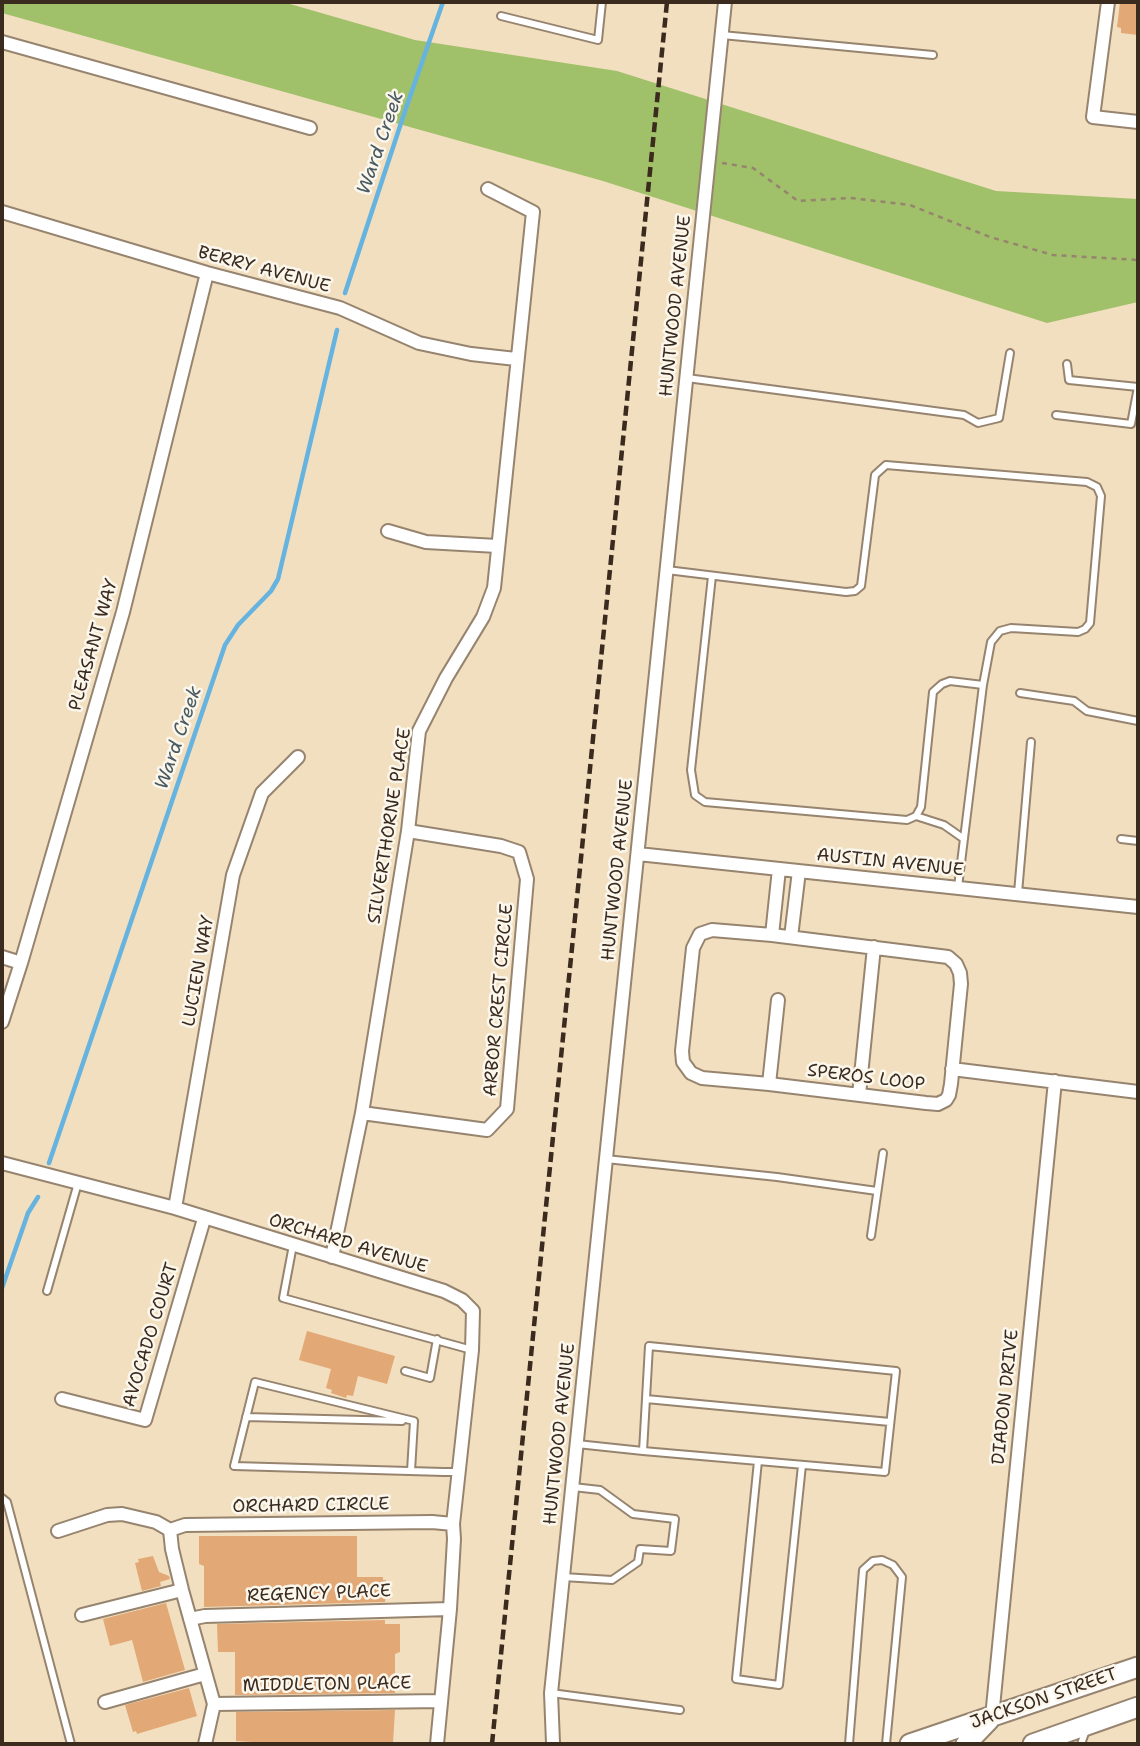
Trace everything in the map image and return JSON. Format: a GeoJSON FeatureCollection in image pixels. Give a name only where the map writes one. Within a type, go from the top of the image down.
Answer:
{"type":"FeatureCollection","features":[{"type":"Feature","properties":{"kind":"main road","name":"JACKSON STREET"},"geometry":{"type":"LineString","coordinates":[[910,1744],[1138,1667]]}},
{"type":"Feature","properties":{"kind":"main road"},"geometry":{"type":"LineString","coordinates":[[1033,1744],[1138,1707]]}},
{"type":"Feature","properties":{"kind":"main road"},"geometry":{"type":"LineString","coordinates":[[966,1744],[992,1717]]}},
{"type":"Feature","properties":{"kind":"street","name":"HUNTWOOD AVENUE"},"geometry":{"type":"LineString","coordinates":[[553,1743],[551,1693],[725,2]]}},
{"type":"Feature","properties":{"kind":"street"},"geometry":{"type":"LineString","coordinates":[[1108,2],[1093,117],[1138,122]]}},
{"type":"Feature","properties":{"kind":"street"},"geometry":{"type":"LineString","coordinates":[[2,41],[310,128]]}},
{"type":"Feature","properties":{"kind":"street","name":"SILVERTHORNE PLACE"},"geometry":{"type":"LineString","coordinates":[[332,1257],[362,1113],[408,831],[419,731],[446,678],[483,617],[494,588],[533,212],[488,189]]}},
{"type":"Feature","properties":{"kind":"street","name":"BERRY AVENUE"},"geometry":{"type":"LineString","coordinates":[[2,212],[340,309],[419,343],[471,354],[516,359]]}},
{"type":"Feature","properties":{"kind":"street","name":"PLEASANT WAY"},"geometry":{"type":"LineString","coordinates":[[2,1022],[123,612],[207,272]]}},
{"type":"Feature","properties":{"kind":"street"},"geometry":{"type":"LineString","coordinates":[[388,531],[426,542],[497,546]]}},
{"type":"Feature","properties":{"kind":"street","name":"LUCIEN WAY"},"geometry":{"type":"LineString","coordinates":[[175,1208],[233,875],[262,793],[298,757]]}},
{"type":"Feature","properties":{"kind":"street","name":"ARBOR CREST CIRCLE"},"geometry":{"type":"LineString","coordinates":[[362,1113],[487,1130],[507,1109],[527,879],[519,852],[501,845],[408,831]]}},
{"type":"Feature","properties":{"kind":"street","name":"AUSTIN AVENUE"},"geometry":{"type":"LineString","coordinates":[[638,854],[1138,907]]}},
{"type":"Feature","properties":{"kind":"street"},"geometry":{"type":"LineString","coordinates":[[772,935],[779,869]]}},
{"type":"Feature","properties":{"kind":"street"},"geometry":{"type":"LineString","coordinates":[[791,937],[799,871]]}},
{"type":"Feature","properties":{"kind":"street","name":"SPEROS LOOP"},"geometry":{"type":"LineString","coordinates":[[712,930],[772,935],[937,955],[948,957],[956,964],[961,984],[949,1095],[938,1104],[769,1083],[702,1078],[691,1073],[683,1062],[682,1051],[692,948],[700,934],[712,930]]}},
{"type":"Feature","properties":{"kind":"street"},"geometry":{"type":"LineString","coordinates":[[859,1095],[873,947]]}},
{"type":"Feature","properties":{"kind":"street"},"geometry":{"type":"LineString","coordinates":[[2,957],[21,962]]}},
{"type":"Feature","properties":{"kind":"street"},"geometry":{"type":"LineString","coordinates":[[769,1083],[778,1000]]}},
{"type":"Feature","properties":{"kind":"street"},"geometry":{"type":"LineString","coordinates":[[952,1069],[1138,1091]]}},
{"type":"Feature","properties":{"kind":"street","name":"DIADON DRIVE"},"geometry":{"type":"LineString","coordinates":[[992,1717],[1055,1081]]}},
{"type":"Feature","properties":{"kind":"street","name":"ORCHARD AVENUE"},"geometry":{"type":"LineString","coordinates":[[2,1163],[175,1208],[444,1291],[462,1300],[473,1311],[453,1524]]}},
{"type":"Feature","properties":{"kind":"street","name":"AVOCADO COURT"},"geometry":{"type":"LineString","coordinates":[[62,1399],[145,1420],[204,1219]]}},
{"type":"Feature","properties":{"kind":"street"},"geometry":{"type":"LineString","coordinates":[[58,1531],[107,1515],[122,1514],[156,1522],[170,1530],[182,1590],[214,1704],[205,1744]]}},
{"type":"Feature","properties":{"kind":"street"},"geometry":{"type":"LineString","coordinates":[[437,1744],[450,1609],[453,1524]]}},
{"type":"Feature","properties":{"kind":"street","name":"ORCHARD CIRCLE"},"geometry":{"type":"LineString","coordinates":[[170,1530],[185,1525],[453,1524]]}},
{"type":"Feature","properties":{"kind":"street"},"geometry":{"type":"LineString","coordinates":[[82,1615],[182,1590]]}},
{"type":"Feature","properties":{"kind":"street","name":"REGENCY PLACE"},"geometry":{"type":"LineString","coordinates":[[190,1619],[205,1616],[450,1609]]}},
{"type":"Feature","properties":{"kind":"street"},"geometry":{"type":"LineString","coordinates":[[105,1702],[205,1674]]}},
{"type":"Feature","properties":{"kind":"street","name":"MIDDLETON PLACE"},"geometry":{"type":"LineString","coordinates":[[214,1704],[441,1701]]}},
{"type":"Feature","properties":{"kind":"lane"},"geometry":{"type":"LineString","coordinates":[[500,16],[598,40],[602,2]]}},
{"type":"Feature","properties":{"kind":"lane"},"geometry":{"type":"LineString","coordinates":[[722,35],[933,55]]}},
{"type":"Feature","properties":{"kind":"lane"},"geometry":{"type":"LineString","coordinates":[[687,377],[964,415],[978,423],[999,418],[1010,353]]}},
{"type":"Feature","properties":{"kind":"lane"},"geometry":{"type":"LineString","coordinates":[[1056,415],[1131,424],[1138,387],[1069,380],[1067,365]]}},
{"type":"Feature","properties":{"kind":"lane"},"geometry":{"type":"LineString","coordinates":[[667,570],[855,591],[860,586],[875,475],[886,465],[1093,484],[1100,490],[1090,624],[1078,632],[1011,628],[1000,631],[991,642],[983,685],[958,888]]}},
{"type":"Feature","properties":{"kind":"lane"},"geometry":{"type":"LineString","coordinates":[[712,576],[691,770],[695,795],[705,802],[907,820],[916,816],[921,807],[933,692],[950,681],[983,685]]}},
{"type":"Feature","properties":{"kind":"lane"},"geometry":{"type":"LineString","coordinates":[[1020,693],[1074,701],[1087,711],[1138,720]]}},
{"type":"Feature","properties":{"kind":"lane"},"geometry":{"type":"LineString","coordinates":[[1017,895],[1031,742]]}},
{"type":"Feature","properties":{"kind":"lane"},"geometry":{"type":"LineString","coordinates":[[916,816],[944,825],[964,839]]}},
{"type":"Feature","properties":{"kind":"lane"},"geometry":{"type":"LineString","coordinates":[[1121,839],[1138,841]]}},
{"type":"Feature","properties":{"kind":"lane"},"geometry":{"type":"LineString","coordinates":[[871,1236],[883,1153]]}},
{"type":"Feature","properties":{"kind":"lane"},"geometry":{"type":"LineString","coordinates":[[606,1159],[877,1191]]}},
{"type":"Feature","properties":{"kind":"lane"},"geometry":{"type":"LineString","coordinates":[[47,1291],[78,1183]]}},
{"type":"Feature","properties":{"kind":"lane"},"geometry":{"type":"LineString","coordinates":[[293,1245],[282,1298],[471,1350]]}},
{"type":"Feature","properties":{"kind":"lane"},"geometry":{"type":"LineString","coordinates":[[405,1371],[430,1378],[437,1339]]}},
{"type":"Feature","properties":{"kind":"lane"},"geometry":{"type":"LineString","coordinates":[[577,1444],[643,1451],[885,1472],[896,1371],[649,1346],[643,1451]]}},
{"type":"Feature","properties":{"kind":"lane"},"geometry":{"type":"LineString","coordinates":[[414,1421],[255,1382],[234,1466],[459,1472]]}},
{"type":"Feature","properties":{"kind":"lane"},"geometry":{"type":"LineString","coordinates":[[646,1399],[890,1422]]}},
{"type":"Feature","properties":{"kind":"lane"},"geometry":{"type":"LineString","coordinates":[[246,1417],[414,1421]]}},
{"type":"Feature","properties":{"kind":"lane"},"geometry":{"type":"LineString","coordinates":[[411,1471],[414,1421]]}},
{"type":"Feature","properties":{"kind":"lane"},"geometry":{"type":"LineString","coordinates":[[758,1461],[736,1679],[779,1685],[802,1465]]}},
{"type":"Feature","properties":{"kind":"lane"},"geometry":{"type":"LineString","coordinates":[[563,1577],[612,1580],[638,1562],[640,1549],[671,1550],[675,1519],[633,1514],[600,1490],[573,1487]]}},
{"type":"Feature","properties":{"kind":"lane"},"geometry":{"type":"LineString","coordinates":[[2,1498],[8,1502],[71,1744]]}},
{"type":"Feature","properties":{"kind":"lane"},"geometry":{"type":"LineString","coordinates":[[849,1744],[863,1570],[873,1561],[882,1560],[894,1565],[902,1577],[886,1744]]}},
{"type":"Feature","properties":{"kind":"lane"},"geometry":{"type":"LineString","coordinates":[[551,1693],[680,1710]]}},
{"type":"Feature","properties":{"kind":"lane"},"geometry":{"type":"LineString","coordinates":[[1081,1744],[1088,1725]]}},
{"type":"Feature","properties":{"kind":"path"},"geometry":{"type":"LineString","coordinates":[[709,160],[753,168],[798,201],[851,198],[910,205],[990,237],[1054,255],[1138,260]]}},
{"type":"Feature","properties":{"kind":"green space"},"geometry":{"type":"Polygon","coordinates":[[[2,2],[283,2],[415,40],[617,71],[996,191],[1138,199],[1138,302],[1047,323],[603,181],[2,13],[2,2]]]}},
{"type":"Feature","properties":{"kind":"building"},"geometry":{"type":"Polygon","coordinates":[[[1120,2],[1138,2],[1138,35],[1121,33],[1121,28],[1117,27],[1120,2]]]}},
{"type":"Feature","properties":{"kind":"building"},"geometry":{"type":"Polygon","coordinates":[[[307,1331],[395,1356],[387,1384],[358,1376],[353,1396],[347,1395],[346,1398],[331,1393],[332,1390],[326,1388],[331,1369],[299,1360],[307,1331]]]}},
{"type":"Feature","properties":{"kind":"building"},"geometry":{"type":"Polygon","coordinates":[[[199,1536],[357,1536],[357,1577],[383,1577],[383,1580],[386,1580],[385,1602],[204,1607],[204,1566],[199,1564],[199,1536]]]}},
{"type":"Feature","properties":{"kind":"building"},"geometry":{"type":"Polygon","coordinates":[[[153,1556],[159,1572],[170,1579],[160,1582],[161,1586],[142,1591],[135,1563],[139,1562],[138,1559],[153,1556]]]}},
{"type":"Feature","properties":{"kind":"building"},"geometry":{"type":"Polygon","coordinates":[[[166,1603],[185,1670],[143,1682],[132,1640],[110,1646],[103,1619],[166,1603]]]}},
{"type":"Feature","properties":{"kind":"building"},"geometry":{"type":"Polygon","coordinates":[[[385,1620],[385,1624],[400,1624],[400,1652],[395,1654],[395,1693],[235,1695],[235,1652],[218,1652],[217,1624],[385,1620]]]}},
{"type":"Feature","properties":{"kind":"building"},"geometry":{"type":"Polygon","coordinates":[[[189,1688],[197,1716],[137,1734],[136,1731],[133,1732],[125,1705],[189,1688]]]}},
{"type":"Feature","properties":{"kind":"building"},"geometry":{"type":"Polygon","coordinates":[[[395,1710],[393,1743],[284,1744],[236,1741],[236,1712],[395,1710]]]}},
{"type":"Feature","properties":{"kind":"waterway","name":"Ward Creek"},"geometry":{"type":"LineString","coordinates":[[345,293],[443,2]]}},
{"type":"Feature","properties":{"kind":"waterway","name":"Ward Creek"},"geometry":{"type":"LineString","coordinates":[[49,1163],[225,645],[238,625],[271,591],[278,579],[337,330]]}},
{"type":"Feature","properties":{"kind":"waterway","name":"Ward Creek"},"geometry":{"type":"LineString","coordinates":[[2,1288],[28,1213],[38,1197]]}},
{"type":"Feature","properties":{"kind":"railway"},"geometry":{"type":"LineString","coordinates":[[492,1744],[667,2]]}}]}
